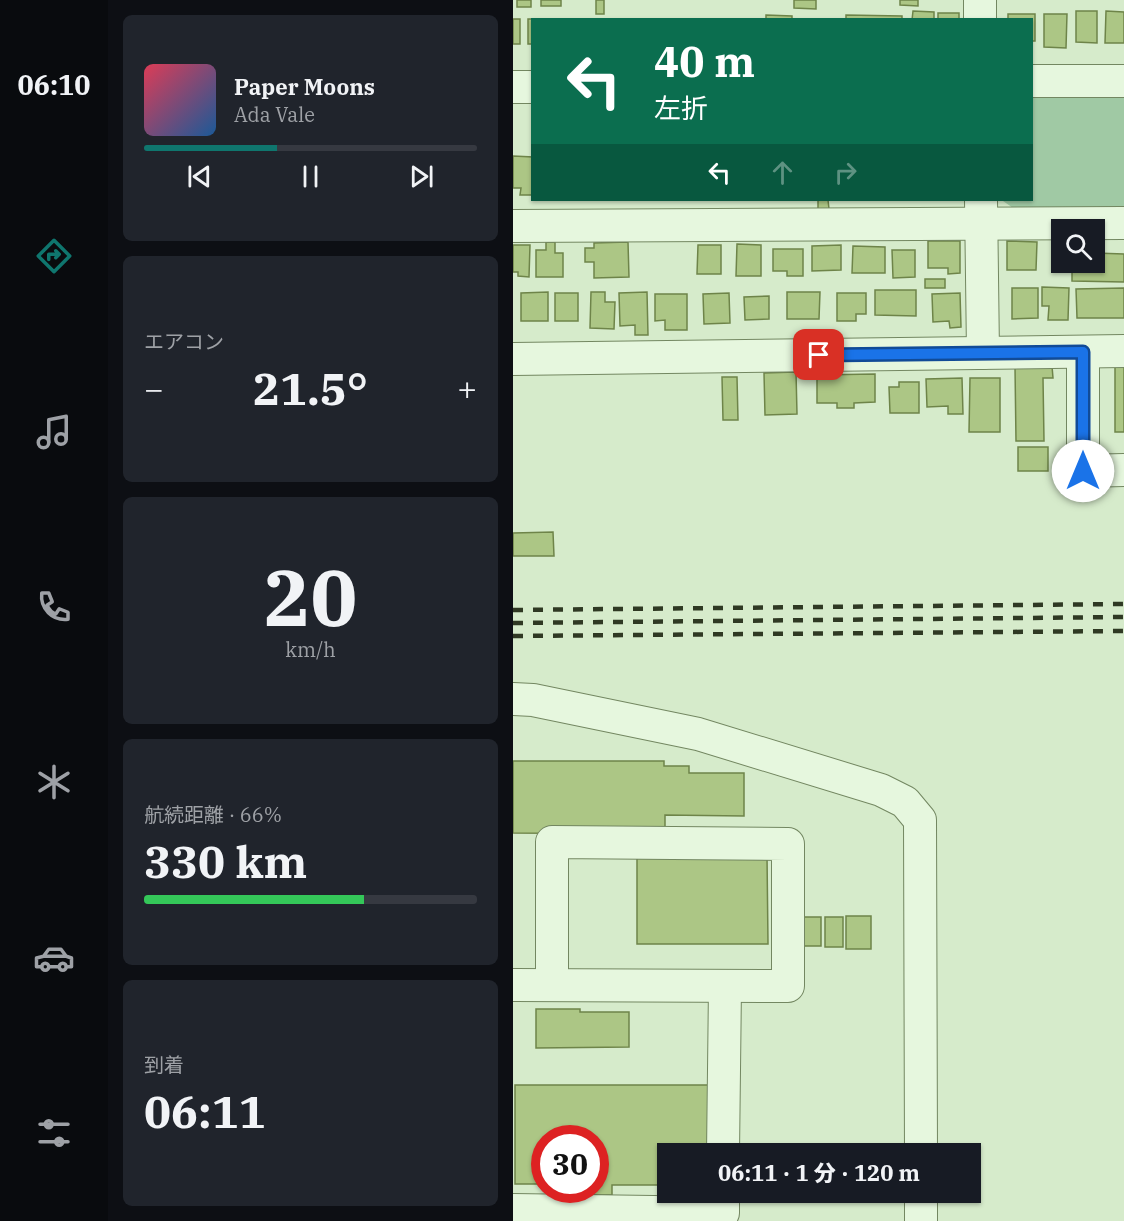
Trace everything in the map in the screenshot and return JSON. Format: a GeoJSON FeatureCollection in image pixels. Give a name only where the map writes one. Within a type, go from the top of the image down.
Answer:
{"type":"FeatureCollection","features":[{"type":"Feature","properties":{"kind":"street"},"geometry":{"type":"LineString","coordinates":[[980,0],[980,18]]}},
{"type":"Feature","properties":{"kind":"street"},"geometry":{"type":"LineString","coordinates":[[1033,81],[1124,81]]}},
{"type":"Feature","properties":{"kind":"street"},"geometry":{"type":"LineString","coordinates":[[513,87],[531,87]]}},
{"type":"Feature","properties":{"kind":"street"},"geometry":{"type":"LineString","coordinates":[[981,212],[983,353]]}},
{"type":"Feature","properties":{"kind":"street"},"geometry":{"type":"LineString","coordinates":[[513,226],[981,212],[1124,222]]}},
{"type":"Feature","properties":{"kind":"street"},"geometry":{"type":"LineString","coordinates":[[513,359],[1124,351]]}},
{"type":"Feature","properties":{"kind":"street"},"geometry":{"type":"LineString","coordinates":[[1083,352],[1083,471],[1124,470]]}},
{"type":"Feature","properties":{"kind":"street"},"geometry":{"type":"LineString","coordinates":[[513,699],[533,700],[698,734],[881,790],[905,802],[920,820],[921,1143]]}},
{"type":"Feature","properties":{"kind":"street"},"geometry":{"type":"LineString","coordinates":[[513,985],[788,986],[788,844],[552,842],[552,985]]}},
{"type":"Feature","properties":{"kind":"street"},"geometry":{"type":"LineString","coordinates":[[723,1143],[725,986]]}},
{"type":"Feature","properties":{"kind":"street"},"geometry":{"type":"LineString","coordinates":[[513,1210],[723,1213],[723,1203]]}},
{"type":"Feature","properties":{"kind":"street"},"geometry":{"type":"LineString","coordinates":[[921,1203],[921,1221]]}},
{"type":"Feature","properties":{"kind":"green space"},"geometry":{"type":"Polygon","coordinates":[[[1033,96],[1124,96],[1124,211],[1016,210],[1003,201],[1033,201],[1033,96]]]}},
{"type":"Feature","properties":{"kind":"building"},"geometry":{"type":"Polygon","coordinates":[[[517,0],[531,0],[531,7],[517,7],[517,0]]]}},
{"type":"Feature","properties":{"kind":"building"},"geometry":{"type":"Polygon","coordinates":[[[541,0],[561,0],[561,6],[541,6],[541,0]]]}},
{"type":"Feature","properties":{"kind":"building"},"geometry":{"type":"Polygon","coordinates":[[[596,0],[604,0],[604,14],[596,14],[596,0]]]}},
{"type":"Feature","properties":{"kind":"building"},"geometry":{"type":"Polygon","coordinates":[[[794,0],[816,0],[816,9],[794,8],[794,0]]]}},
{"type":"Feature","properties":{"kind":"building"},"geometry":{"type":"Polygon","coordinates":[[[900,0],[918,0],[918,6],[900,5],[900,0]]]}},
{"type":"Feature","properties":{"kind":"building"},"geometry":{"type":"Polygon","coordinates":[[[913,11],[934,12],[934,18],[912,18],[913,11]]]}},
{"type":"Feature","properties":{"kind":"building"},"geometry":{"type":"Polygon","coordinates":[[[1076,11],[1097,11],[1097,43],[1076,42],[1076,11]]]}},
{"type":"Feature","properties":{"kind":"building"},"geometry":{"type":"Polygon","coordinates":[[[1106,11],[1124,12],[1124,43],[1105,43],[1106,11]]]}},
{"type":"Feature","properties":{"kind":"building"},"geometry":{"type":"Polygon","coordinates":[[[938,13],[959,13],[959,18],[938,18],[938,13]]]}},
{"type":"Feature","properties":{"kind":"building"},"geometry":{"type":"Polygon","coordinates":[[[1008,14],[1035,14],[1035,41],[1033,41],[1033,18],[1008,18],[1008,14]]]}},
{"type":"Feature","properties":{"kind":"building"},"geometry":{"type":"Polygon","coordinates":[[[1044,14],[1067,14],[1066,48],[1044,47],[1044,14]]]}},
{"type":"Feature","properties":{"kind":"building"},"geometry":{"type":"Polygon","coordinates":[[[766,15],[792,16],[792,18],[766,18],[766,15]]]}},
{"type":"Feature","properties":{"kind":"building"},"geometry":{"type":"Polygon","coordinates":[[[846,15],[902,16],[902,18],[846,18],[846,15]]]}},
{"type":"Feature","properties":{"kind":"building"},"geometry":{"type":"Polygon","coordinates":[[[513,19],[520,19],[520,44],[513,44],[513,19]]]}},
{"type":"Feature","properties":{"kind":"building"},"geometry":{"type":"Polygon","coordinates":[[[528,19],[531,19],[531,44],[528,44],[528,19]]]}},
{"type":"Feature","properties":{"kind":"building"},"geometry":{"type":"Polygon","coordinates":[[[513,156],[531,157],[531,195],[520,195],[521,188],[513,188],[513,156]]]}},
{"type":"Feature","properties":{"kind":"building"},"geometry":{"type":"Polygon","coordinates":[[[818,201],[828,201],[829,209],[818,209],[818,201]]]}},
{"type":"Feature","properties":{"kind":"building"},"geometry":{"type":"Polygon","coordinates":[[[928,241],[960,241],[960,273],[948,274],[948,268],[928,268],[928,241]]]}},
{"type":"Feature","properties":{"kind":"building"},"geometry":{"type":"Polygon","coordinates":[[[1007,241],[1037,242],[1036,270],[1007,270],[1007,241]]]}},
{"type":"Feature","properties":{"kind":"building"},"geometry":{"type":"Polygon","coordinates":[[[546,242],[555,242],[555,253],[563,253],[563,277],[536,277],[536,250],[546,250],[546,242]]]}},
{"type":"Feature","properties":{"kind":"building"},"geometry":{"type":"Polygon","coordinates":[[[628,242],[629,277],[594,278],[594,262],[585,262],[585,248],[594,248],[594,243],[628,242]]]}},
{"type":"Feature","properties":{"kind":"building"},"geometry":{"type":"Polygon","coordinates":[[[737,244],[761,245],[761,276],[736,276],[737,244]]]}},
{"type":"Feature","properties":{"kind":"building"},"geometry":{"type":"Polygon","coordinates":[[[513,245],[530,245],[529,277],[518,276],[518,272],[513,272],[513,245]]]}},
{"type":"Feature","properties":{"kind":"building"},"geometry":{"type":"Polygon","coordinates":[[[698,245],[721,245],[721,274],[697,274],[698,245]]]}},
{"type":"Feature","properties":{"kind":"building"},"geometry":{"type":"Polygon","coordinates":[[[841,245],[841,270],[812,271],[812,246],[841,245]]]}},
{"type":"Feature","properties":{"kind":"building"},"geometry":{"type":"Polygon","coordinates":[[[853,246],[885,247],[885,273],[852,273],[853,246]]]}},
{"type":"Feature","properties":{"kind":"building"},"geometry":{"type":"Polygon","coordinates":[[[773,249],[803,249],[803,276],[787,276],[787,271],[773,271],[773,249]]]}},
{"type":"Feature","properties":{"kind":"building"},"geometry":{"type":"Polygon","coordinates":[[[892,250],[915,250],[915,277],[893,278],[892,250]]]}},
{"type":"Feature","properties":{"kind":"building"},"geometry":{"type":"Polygon","coordinates":[[[1105,253],[1124,254],[1124,282],[1072,281],[1072,273],[1105,273],[1105,253]]]}},
{"type":"Feature","properties":{"kind":"building"},"geometry":{"type":"Polygon","coordinates":[[[925,279],[945,279],[945,288],[925,288],[925,279]]]}},
{"type":"Feature","properties":{"kind":"building"},"geometry":{"type":"Polygon","coordinates":[[[1042,287],[1069,288],[1068,320],[1048,320],[1049,306],[1042,306],[1042,287]]]}},
{"type":"Feature","properties":{"kind":"building"},"geometry":{"type":"Polygon","coordinates":[[[1012,288],[1038,288],[1038,318],[1012,319],[1012,288]]]}},
{"type":"Feature","properties":{"kind":"building"},"geometry":{"type":"Polygon","coordinates":[[[1124,288],[1124,318],[1077,318],[1076,289],[1124,288]]]}},
{"type":"Feature","properties":{"kind":"building"},"geometry":{"type":"Polygon","coordinates":[[[875,290],[916,290],[916,316],[875,315],[875,290]]]}},
{"type":"Feature","properties":{"kind":"building"},"geometry":{"type":"Polygon","coordinates":[[[548,292],[548,321],[521,321],[521,293],[548,292]]]}},
{"type":"Feature","properties":{"kind":"building"},"geometry":{"type":"Polygon","coordinates":[[[591,292],[605,292],[605,302],[615,302],[614,329],[590,328],[591,292]]]}},
{"type":"Feature","properties":{"kind":"building"},"geometry":{"type":"Polygon","coordinates":[[[647,292],[648,335],[635,335],[635,325],[620,326],[619,293],[647,292]]]}},
{"type":"Feature","properties":{"kind":"building"},"geometry":{"type":"Polygon","coordinates":[[[787,292],[820,292],[819,319],[787,319],[787,292]]]}},
{"type":"Feature","properties":{"kind":"building"},"geometry":{"type":"Polygon","coordinates":[[[555,293],[578,293],[578,321],[555,321],[555,293]]]}},
{"type":"Feature","properties":{"kind":"building"},"geometry":{"type":"Polygon","coordinates":[[[729,293],[730,323],[704,324],[703,294],[729,293]]]}},
{"type":"Feature","properties":{"kind":"building"},"geometry":{"type":"Polygon","coordinates":[[[837,293],[866,293],[866,314],[856,314],[856,321],[837,321],[837,293]]]}},
{"type":"Feature","properties":{"kind":"building"},"geometry":{"type":"Polygon","coordinates":[[[960,293],[961,327],[950,328],[949,321],[933,322],[932,294],[960,293]]]}},
{"type":"Feature","properties":{"kind":"building"},"geometry":{"type":"Polygon","coordinates":[[[655,294],[687,294],[687,330],[665,330],[665,320],[655,321],[655,294]]]}},
{"type":"Feature","properties":{"kind":"building"},"geometry":{"type":"Polygon","coordinates":[[[769,296],[769,319],[745,320],[744,297],[769,296]]]}},
{"type":"Feature","properties":{"kind":"building"},"geometry":{"type":"Polygon","coordinates":[[[1115,359],[1124,359],[1124,432],[1115,432],[1115,359]]]}},
{"type":"Feature","properties":{"kind":"building"},"geometry":{"type":"Polygon","coordinates":[[[1052,366],[1053,378],[1043,378],[1044,441],[1016,441],[1015,367],[1052,366]]]}},
{"type":"Feature","properties":{"kind":"building"},"geometry":{"type":"Polygon","coordinates":[[[796,372],[797,414],[765,415],[764,373],[796,372]]]}},
{"type":"Feature","properties":{"kind":"building"},"geometry":{"type":"Polygon","coordinates":[[[875,374],[875,402],[854,403],[854,408],[837,408],[837,403],[817,403],[817,375],[875,374]]]}},
{"type":"Feature","properties":{"kind":"building"},"geometry":{"type":"Polygon","coordinates":[[[722,377],[737,377],[738,420],[723,420],[722,377]]]}},
{"type":"Feature","properties":{"kind":"building"},"geometry":{"type":"Polygon","coordinates":[[[962,378],[963,414],[948,414],[948,406],[927,407],[926,379],[962,378]]]}},
{"type":"Feature","properties":{"kind":"building"},"geometry":{"type":"Polygon","coordinates":[[[970,378],[1000,378],[1000,432],[969,432],[970,378]]]}},
{"type":"Feature","properties":{"kind":"building"},"geometry":{"type":"Polygon","coordinates":[[[899,382],[919,382],[919,413],[890,413],[889,387],[899,387],[899,382]]]}},
{"type":"Feature","properties":{"kind":"building"},"geometry":{"type":"Polygon","coordinates":[[[1018,447],[1048,447],[1048,471],[1018,471],[1018,447]]]}},
{"type":"Feature","properties":{"kind":"building"},"geometry":{"type":"Polygon","coordinates":[[[553,532],[554,556],[513,556],[513,533],[553,532]]]}},
{"type":"Feature","properties":{"kind":"building"},"geometry":{"type":"Polygon","coordinates":[[[513,761],[664,761],[664,766],[689,766],[689,773],[744,773],[744,816],[665,815],[665,834],[513,833],[513,761]]]}},
{"type":"Feature","properties":{"kind":"building"},"geometry":{"type":"Polygon","coordinates":[[[637,855],[767,855],[768,944],[637,944],[637,855]]]}},
{"type":"Feature","properties":{"kind":"building"},"geometry":{"type":"Polygon","coordinates":[[[846,916],[871,916],[871,949],[846,949],[846,916]]]}},
{"type":"Feature","properties":{"kind":"building"},"geometry":{"type":"Polygon","coordinates":[[[803,917],[821,917],[821,946],[803,946],[803,917]]]}},
{"type":"Feature","properties":{"kind":"building"},"geometry":{"type":"Polygon","coordinates":[[[825,917],[843,917],[843,947],[825,947],[825,917]]]}},
{"type":"Feature","properties":{"kind":"building"},"geometry":{"type":"Polygon","coordinates":[[[536,1009],[629,1012],[629,1047],[536,1048],[536,1009]]]}},
{"type":"Feature","properties":{"kind":"building"},"geometry":{"type":"Polygon","coordinates":[[[515,1085],[708,1085],[709,1143],[657,1143],[657,1185],[612,1185],[612,1195],[609,1195],[609,1125],[531,1125],[531,1184],[515,1184],[515,1085]]]}},
{"type":"Feature","properties":{"kind":"railway"},"geometry":{"type":"LineString","coordinates":[[513,610],[1124,604]]}},
{"type":"Feature","properties":{"kind":"railway"},"geometry":{"type":"LineString","coordinates":[[513,623],[1124,617]]}},
{"type":"Feature","properties":{"kind":"railway"},"geometry":{"type":"LineString","coordinates":[[513,636],[1124,631]]}},
{"type":"Feature","properties":{"kind":"route"},"geometry":{"type":"LineString","coordinates":[[819,355],[1083,352],[1083,471]]}}]}
